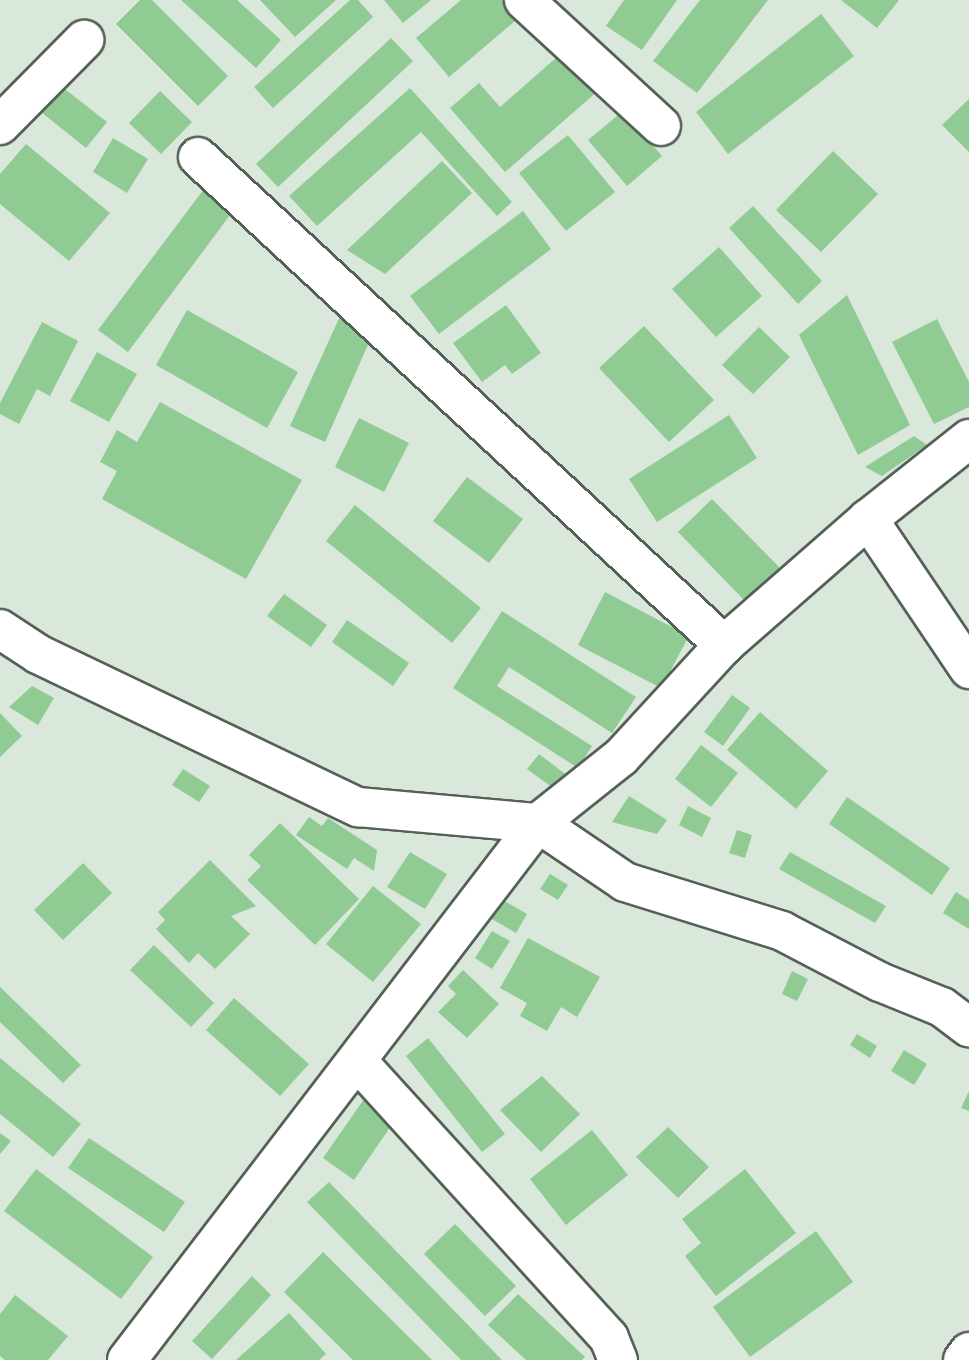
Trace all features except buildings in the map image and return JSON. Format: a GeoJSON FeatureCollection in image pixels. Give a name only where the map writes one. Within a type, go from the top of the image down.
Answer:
{"type":"FeatureCollection","features":[{"type":"Feature","properties":{"kind":"street"},"geometry":{"type":"LineString","coordinates":[[524,0],[661,125]]}},
{"type":"Feature","properties":{"kind":"street"},"geometry":{"type":"LineString","coordinates":[[0,125],[84,40]]}},
{"type":"Feature","properties":{"kind":"street"},"geometry":{"type":"LineString","coordinates":[[198,157],[724,645]]}},
{"type":"Feature","properties":{"kind":"street"},"geometry":{"type":"LineString","coordinates":[[127,1360],[358,1062],[538,823],[621,757],[724,645],[868,519],[969,439]]}},
{"type":"Feature","properties":{"kind":"street"},"geometry":{"type":"LineString","coordinates":[[868,519],[969,669]]}},
{"type":"Feature","properties":{"kind":"street"},"geometry":{"type":"LineString","coordinates":[[0,629],[38,654],[358,807],[538,823],[625,883],[782,931],[880,982],[942,1007],[969,1027]]}},
{"type":"Feature","properties":{"kind":"street"},"geometry":{"type":"LineString","coordinates":[[358,1062],[609,1338],[618,1360]]}},
{"type":"Feature","properties":{"kind":"street"},"geometry":{"type":"LineString","coordinates":[[963,1360],[969,1352]]}}]}
